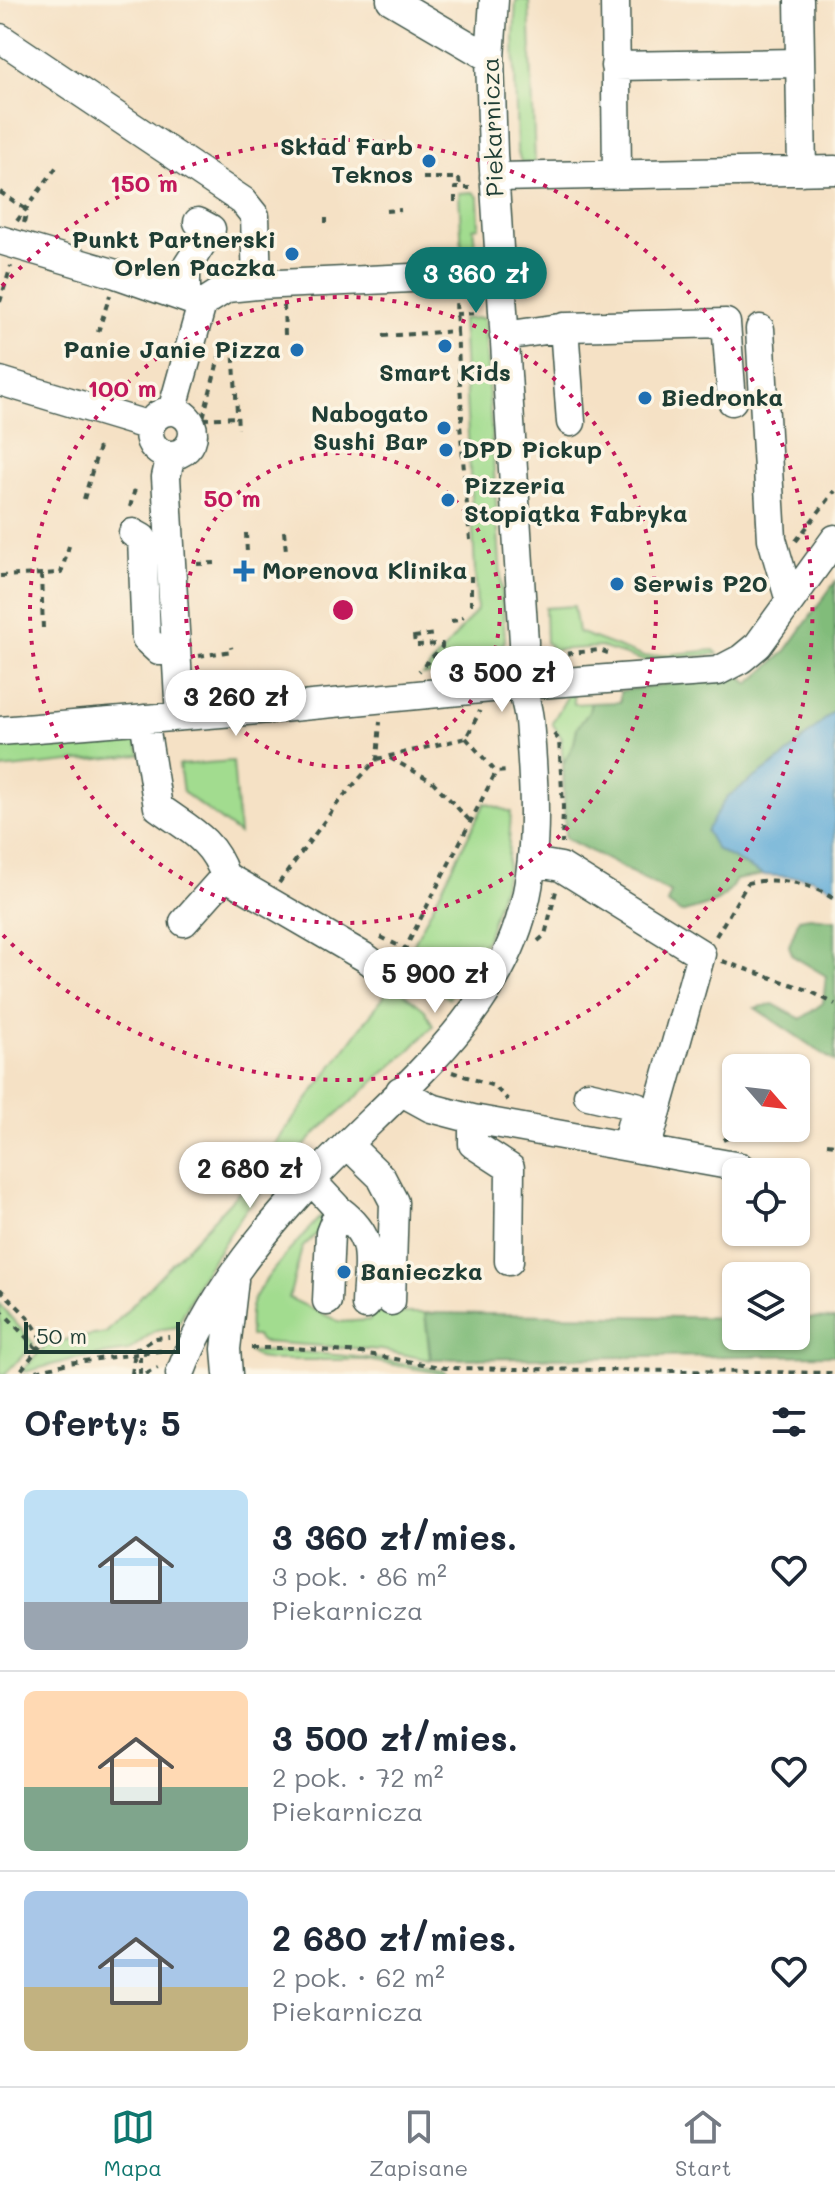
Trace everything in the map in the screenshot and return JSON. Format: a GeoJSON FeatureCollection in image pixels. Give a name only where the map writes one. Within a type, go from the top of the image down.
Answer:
{"type":"FeatureCollection","features":[{"type":"Feature","properties":{"kind":"street"},"geometry":{"type":"LineString","coordinates":[[391,0],[490,58]]}},
{"type":"Feature","properties":{"kind":"street","name":"Piekarnicza"},"geometry":{"type":"LineString","coordinates":[[174,1362],[190,1348],[260,1238],[311,1180],[459,1029],[494,982],[520,919],[532,862],[531,749],[523,685],[524,642],[500,274],[487,182],[494,0]]}},
{"type":"Feature","properties":{"kind":"street"},"geometry":{"type":"LineString","coordinates":[[615,0],[617,174]]}},
{"type":"Feature","properties":{"kind":"street"},"geometry":{"type":"LineString","coordinates":[[799,0],[802,171]]}},
{"type":"Feature","properties":{"kind":"street"},"geometry":{"type":"LineString","coordinates":[[1,42],[243,201],[255,216],[257,285]]}},
{"type":"Feature","properties":{"kind":"street"},"geometry":{"type":"LineString","coordinates":[[615,66],[800,63]]}},
{"type":"Feature","properties":{"kind":"street"},"geometry":{"type":"LineString","coordinates":[[487,182],[617,174],[835,170]]}},
{"type":"Feature","properties":{"kind":"street"},"geometry":{"type":"LineString","coordinates":[[180,716],[190,652],[166,477],[181,458],[164,454],[153,446],[149,433],[161,419],[194,301],[179,263],[211,229],[198,222]]}},
{"type":"Feature","properties":{"kind":"street"},"geometry":{"type":"LineString","coordinates":[[0,240],[194,301],[227,288],[257,285],[500,274]]}},
{"type":"Feature","properties":{"kind":"street"},"geometry":{"type":"LineString","coordinates":[[504,336],[564,327],[726,323],[732,401]]}},
{"type":"Feature","properties":{"kind":"street"},"geometry":{"type":"LineString","coordinates":[[564,327],[571,422]]}},
{"type":"Feature","properties":{"kind":"street"},"geometry":{"type":"LineString","coordinates":[[760,329],[772,539],[790,601]]}},
{"type":"Feature","properties":{"kind":"street"},"geometry":{"type":"LineString","coordinates":[[0,381],[161,419]]}},
{"type":"Feature","properties":{"kind":"street"},"geometry":{"type":"LineString","coordinates":[[131,520],[142,538],[137,607],[146,639],[159,651],[190,652]]}},
{"type":"Feature","properties":{"kind":"street"},"geometry":{"type":"LineString","coordinates":[[0,731],[718,671],[741,659],[758,645],[835,539]]}},
{"type":"Feature","properties":{"kind":"street"},"geometry":{"type":"LineString","coordinates":[[144,719],[158,807],[218,854],[225,876],[355,951],[394,979]]}},
{"type":"Feature","properties":{"kind":"street"},"geometry":{"type":"LineString","coordinates":[[532,862],[561,867],[701,954],[636,1148]]}},
{"type":"Feature","properties":{"kind":"street"},"geometry":{"type":"LineString","coordinates":[[184,922],[225,876]]}},
{"type":"Feature","properties":{"kind":"street"},"geometry":{"type":"LineString","coordinates":[[400,1091],[431,1108],[473,1119],[722,1164]]}},
{"type":"Feature","properties":{"kind":"street"},"geometry":{"type":"LineString","coordinates":[[588,1095],[636,1106],[636,1148]]}},
{"type":"Feature","properties":{"kind":"street"},"geometry":{"type":"LineString","coordinates":[[473,1119],[473,1144],[510,1168],[509,1261]]}},
{"type":"Feature","properties":{"kind":"street"},"geometry":{"type":"LineString","coordinates":[[311,1180],[339,1210],[358,1224],[368,1242],[378,1303],[394,1202],[381,1177],[347,1144]]}},
{"type":"Feature","properties":{"kind":"street"},"geometry":{"type":"LineString","coordinates":[[327,1301],[330,1233],[339,1210]]}},
{"type":"Feature","properties":{"kind":"street","name":"Piekarnicza"},"geometry":{"type":"LineString","coordinates":[[228,1374],[226,1349],[235,1275]]}},
{"type":"Feature","properties":{"kind":"path"},"geometry":{"type":"LineString","coordinates":[[0,192],[27,210],[58,165]]}},
{"type":"Feature","properties":{"kind":"path"},"geometry":{"type":"LineString","coordinates":[[423,178],[459,178],[460,188]]}},
{"type":"Feature","properties":{"kind":"path"},"geometry":{"type":"LineString","coordinates":[[455,202],[455,188],[487,182]]}},
{"type":"Feature","properties":{"kind":"path"},"geometry":{"type":"LineString","coordinates":[[386,211],[401,210]]}},
{"type":"Feature","properties":{"kind":"path"},"geometry":{"type":"LineString","coordinates":[[98,332],[116,274]]}},
{"type":"Feature","properties":{"kind":"path"},"geometry":{"type":"LineString","coordinates":[[455,276],[460,424],[470,540]]}},
{"type":"Feature","properties":{"kind":"path"},"geometry":{"type":"LineString","coordinates":[[456,314],[482,313]]}},
{"type":"Feature","properties":{"kind":"path"},"geometry":{"type":"LineString","coordinates":[[383,336],[457,331]]}},
{"type":"Feature","properties":{"kind":"path"},"geometry":{"type":"LineString","coordinates":[[233,345],[238,429]]}},
{"type":"Feature","properties":{"kind":"path"},"geometry":{"type":"LineString","coordinates":[[181,458],[205,443],[207,431],[203,419],[222,346]]}},
{"type":"Feature","properties":{"kind":"path"},"geometry":{"type":"LineString","coordinates":[[203,419],[237,417]]}},
{"type":"Feature","properties":{"kind":"path"},"geometry":{"type":"LineString","coordinates":[[84,499],[99,447]]}},
{"type":"Feature","properties":{"kind":"path"},"geometry":{"type":"LineString","coordinates":[[131,520],[136,485]]}},
{"type":"Feature","properties":{"kind":"path"},"geometry":{"type":"LineString","coordinates":[[779,566],[835,491]]}},
{"type":"Feature","properties":{"kind":"path"},"geometry":{"type":"LineString","coordinates":[[284,531],[286,551]]}},
{"type":"Feature","properties":{"kind":"path"},"geometry":{"type":"LineString","coordinates":[[246,533],[247,553]]}},
{"type":"Feature","properties":{"kind":"path"},"geometry":{"type":"LineString","coordinates":[[0,576],[61,573],[69,546]]}},
{"type":"Feature","properties":{"kind":"path"},"geometry":{"type":"LineString","coordinates":[[197,564],[216,563]]}},
{"type":"Feature","properties":{"kind":"path"},"geometry":{"type":"LineString","coordinates":[[41,574],[43,629]]}},
{"type":"Feature","properties":{"kind":"path"},"geometry":{"type":"LineString","coordinates":[[471,576],[471,605]]}},
{"type":"Feature","properties":{"kind":"path"},"geometry":{"type":"LineString","coordinates":[[451,621],[460,620],[463,616]]}},
{"type":"Feature","properties":{"kind":"path"},"geometry":{"type":"LineString","coordinates":[[419,671],[442,644],[415,645],[414,636],[435,634]]}},
{"type":"Feature","properties":{"kind":"path"},"geometry":{"type":"LineString","coordinates":[[190,652],[232,651],[231,647]]}},
{"type":"Feature","properties":{"kind":"path"},"geometry":{"type":"LineString","coordinates":[[555,655],[599,650],[610,654]]}},
{"type":"Feature","properties":{"kind":"path"},"geometry":{"type":"LineString","coordinates":[[268,902],[277,885],[340,800],[377,759],[466,738],[482,707]]}},
{"type":"Feature","properties":{"kind":"path"},"geometry":{"type":"LineString","coordinates":[[377,759],[380,715]]}},
{"type":"Feature","properties":{"kind":"path"},"geometry":{"type":"LineString","coordinates":[[466,738],[496,772]]}},
{"type":"Feature","properties":{"kind":"path"},"geometry":{"type":"LineString","coordinates":[[387,757],[432,781],[470,821]]}},
{"type":"Feature","properties":{"kind":"path"},"geometry":{"type":"LineString","coordinates":[[496,772],[512,771]]}},
{"type":"Feature","properties":{"kind":"path"},"geometry":{"type":"LineString","coordinates":[[399,946],[405,949],[496,772]]}},
{"type":"Feature","properties":{"kind":"path"},"geometry":{"type":"LineString","coordinates":[[723,928],[748,883],[761,880],[811,886],[835,900]]}},
{"type":"Feature","properties":{"kind":"path"},"geometry":{"type":"LineString","coordinates":[[720,960],[808,990],[835,1004]]}},
{"type":"Feature","properties":{"kind":"path"},"geometry":{"type":"LineString","coordinates":[[446,1070],[494,1086],[508,1100],[506,1110]]}},
{"type":"Feature","properties":{"kind":"path"},"geometry":{"type":"LineString","coordinates":[[827,1144],[835,1145]]}},
{"type":"Feature","properties":{"kind":"path"},"geometry":{"type":"LineString","coordinates":[[0,1289],[42,1339],[18,1374]]}},
{"type":"Feature","properties":{"kind":"path"},"geometry":{"type":"LineString","coordinates":[[0,1309],[37,1349]]}},
{"type":"Feature","properties":{"kind":"path"},"geometry":{"type":"LineString","coordinates":[[140,1374],[135,1350],[155,1338],[176,1336]]}},
{"type":"Feature","properties":{"kind":"path"},"geometry":{"type":"LineString","coordinates":[[245,1348],[362,1353],[445,1368],[835,1373]]}},
{"type":"Feature","properties":{"kind":"path"},"geometry":{"type":"LineString","coordinates":[[132,1374],[137,1354]]}},
{"type":"Feature","properties":{"kind":"path"},"geometry":{"type":"LineString","coordinates":[[25,1374],[68,1363],[137,1354],[174,1362]]}},
{"type":"Feature","properties":{"kind":"green space"},"geometry":{"type":"Polygon","coordinates":[[[516,0],[529,0],[535,164],[521,162],[517,149],[516,0]]]}},
{"type":"Feature","properties":{"kind":"green space"},"geometry":{"type":"Polygon","coordinates":[[[473,192],[478,197],[479,227],[473,228],[475,245],[481,246],[478,251],[462,252],[459,193],[473,192]]]}},
{"type":"Feature","properties":{"kind":"green space"},"geometry":{"type":"Polygon","coordinates":[[[484,318],[505,640],[472,670],[423,675],[477,610],[462,319],[484,318]]]}},
{"type":"Feature","properties":{"kind":"green space"},"geometry":{"type":"Polygon","coordinates":[[[835,582],[835,710],[783,758],[727,797],[716,849],[763,875],[736,880],[719,899],[681,913],[667,903],[671,893],[565,838],[563,764],[591,703],[620,702],[620,691],[738,674],[749,684],[785,652],[835,582]]]}},
{"type":"Feature","properties":{"kind":"green space"},"geometry":{"type":"Polygon","coordinates":[[[574,606],[578,632],[644,657],[714,650],[718,654],[644,661],[601,647],[553,650],[546,642],[545,608],[574,606]]]}},
{"type":"Feature","properties":{"kind":"green space"},"geometry":{"type":"Polygon","coordinates":[[[568,695],[573,695],[574,704],[591,703],[563,764],[561,737],[552,723],[568,695]]]}},
{"type":"Feature","properties":{"kind":"green space"},"geometry":{"type":"Polygon","coordinates":[[[122,733],[135,740],[141,755],[0,769],[0,743],[122,733]]]}},
{"type":"Feature","properties":{"kind":"green space"},"geometry":{"type":"Polygon","coordinates":[[[233,761],[239,834],[183,792],[179,765],[233,761]]]}},
{"type":"Feature","properties":{"kind":"green space"},"geometry":{"type":"Polygon","coordinates":[[[485,803],[511,812],[507,873],[487,938],[449,998],[402,967],[485,803]]]}},
{"type":"Feature","properties":{"kind":"green space"},"geometry":{"type":"Polygon","coordinates":[[[799,919],[835,920],[835,1062],[755,1008],[773,1004],[801,1019],[823,1003],[826,976],[793,956],[789,946],[799,919]]]}},
{"type":"Feature","properties":{"kind":"green space"},"geometry":{"type":"Polygon","coordinates":[[[393,984],[425,1010],[433,1026],[317,1132],[246,1209],[200,1279],[177,1327],[156,1330],[128,1351],[74,1359],[25,1372],[23,1370],[46,1345],[106,1333],[241,1190],[393,984]]]}},
{"type":"Feature","properties":{"kind":"green space"},"geometry":{"type":"Polygon","coordinates":[[[327,1209],[325,1225],[302,1248],[289,1298],[340,1322],[370,1320],[370,1313],[425,1313],[430,1360],[382,1350],[262,1342],[256,1336],[250,1336],[252,1304],[265,1281],[327,1209]]]}},
{"type":"Feature","properties":{"kind":"green space"},"geometry":{"type":"Polygon","coordinates":[[[0,1305],[34,1344],[5,1374],[0,1374],[0,1305]]]}},
{"type":"Feature","properties":{"kind":"green space"},"geometry":{"type":"Polygon","coordinates":[[[425,1313],[722,1318],[722,1350],[810,1350],[810,1318],[835,1319],[835,1355],[431,1359],[425,1313]]]}},
{"type":"Feature","properties":{"kind":"green space"},"geometry":{"type":"Polygon","coordinates":[[[291,1351],[379,1359],[445,1371],[445,1374],[366,1360],[271,1360],[258,1358],[249,1352],[291,1351]]]}},
{"type":"Feature","properties":{"kind":"water"},"geometry":{"type":"Polygon","coordinates":[[[835,710],[835,889],[811,878],[763,875],[716,849],[706,831],[727,797],[783,758],[835,710]]]}},
{"type":"Feature","properties":{"kind":"place","name":"Skład Farb Teknos"},"geometry":{"type":"Point","coordinates":[429,161]}},
{"type":"Feature","properties":{"kind":"place","name":"Punkt Partnerski Orlen Paczka"},"geometry":{"type":"Point","coordinates":[292,254]}},
{"type":"Feature","properties":{"kind":"place","name":"Smart Kids"},"geometry":{"type":"Point","coordinates":[445,346]}},
{"type":"Feature","properties":{"kind":"place","name":"Panie Janie Pizza"},"geometry":{"type":"Point","coordinates":[297,350]}},
{"type":"Feature","properties":{"kind":"place","name":"Biedronka"},"geometry":{"type":"Point","coordinates":[645,398]}},
{"type":"Feature","properties":{"kind":"place","name":"Nabogato Sushi Bar"},"geometry":{"type":"Point","coordinates":[444,428]}},
{"type":"Feature","properties":{"kind":"place","name":"DPD Pickup"},"geometry":{"type":"Point","coordinates":[446,450]}},
{"type":"Feature","properties":{"kind":"place","name":"Pizzeria Stopiątka Fabryka"},"geometry":{"type":"Point","coordinates":[448,500]}},
{"type":"Feature","properties":{"kind":"place","name":"Morenova Klinika"},"geometry":{"type":"Point","coordinates":[244,571]}},
{"type":"Feature","properties":{"kind":"place","name":"Serwis P20"},"geometry":{"type":"Point","coordinates":[617,584]}},
{"type":"Feature","properties":{"kind":"place","name":"Banieczka"},"geometry":{"type":"Point","coordinates":[344,1272]}}]}
